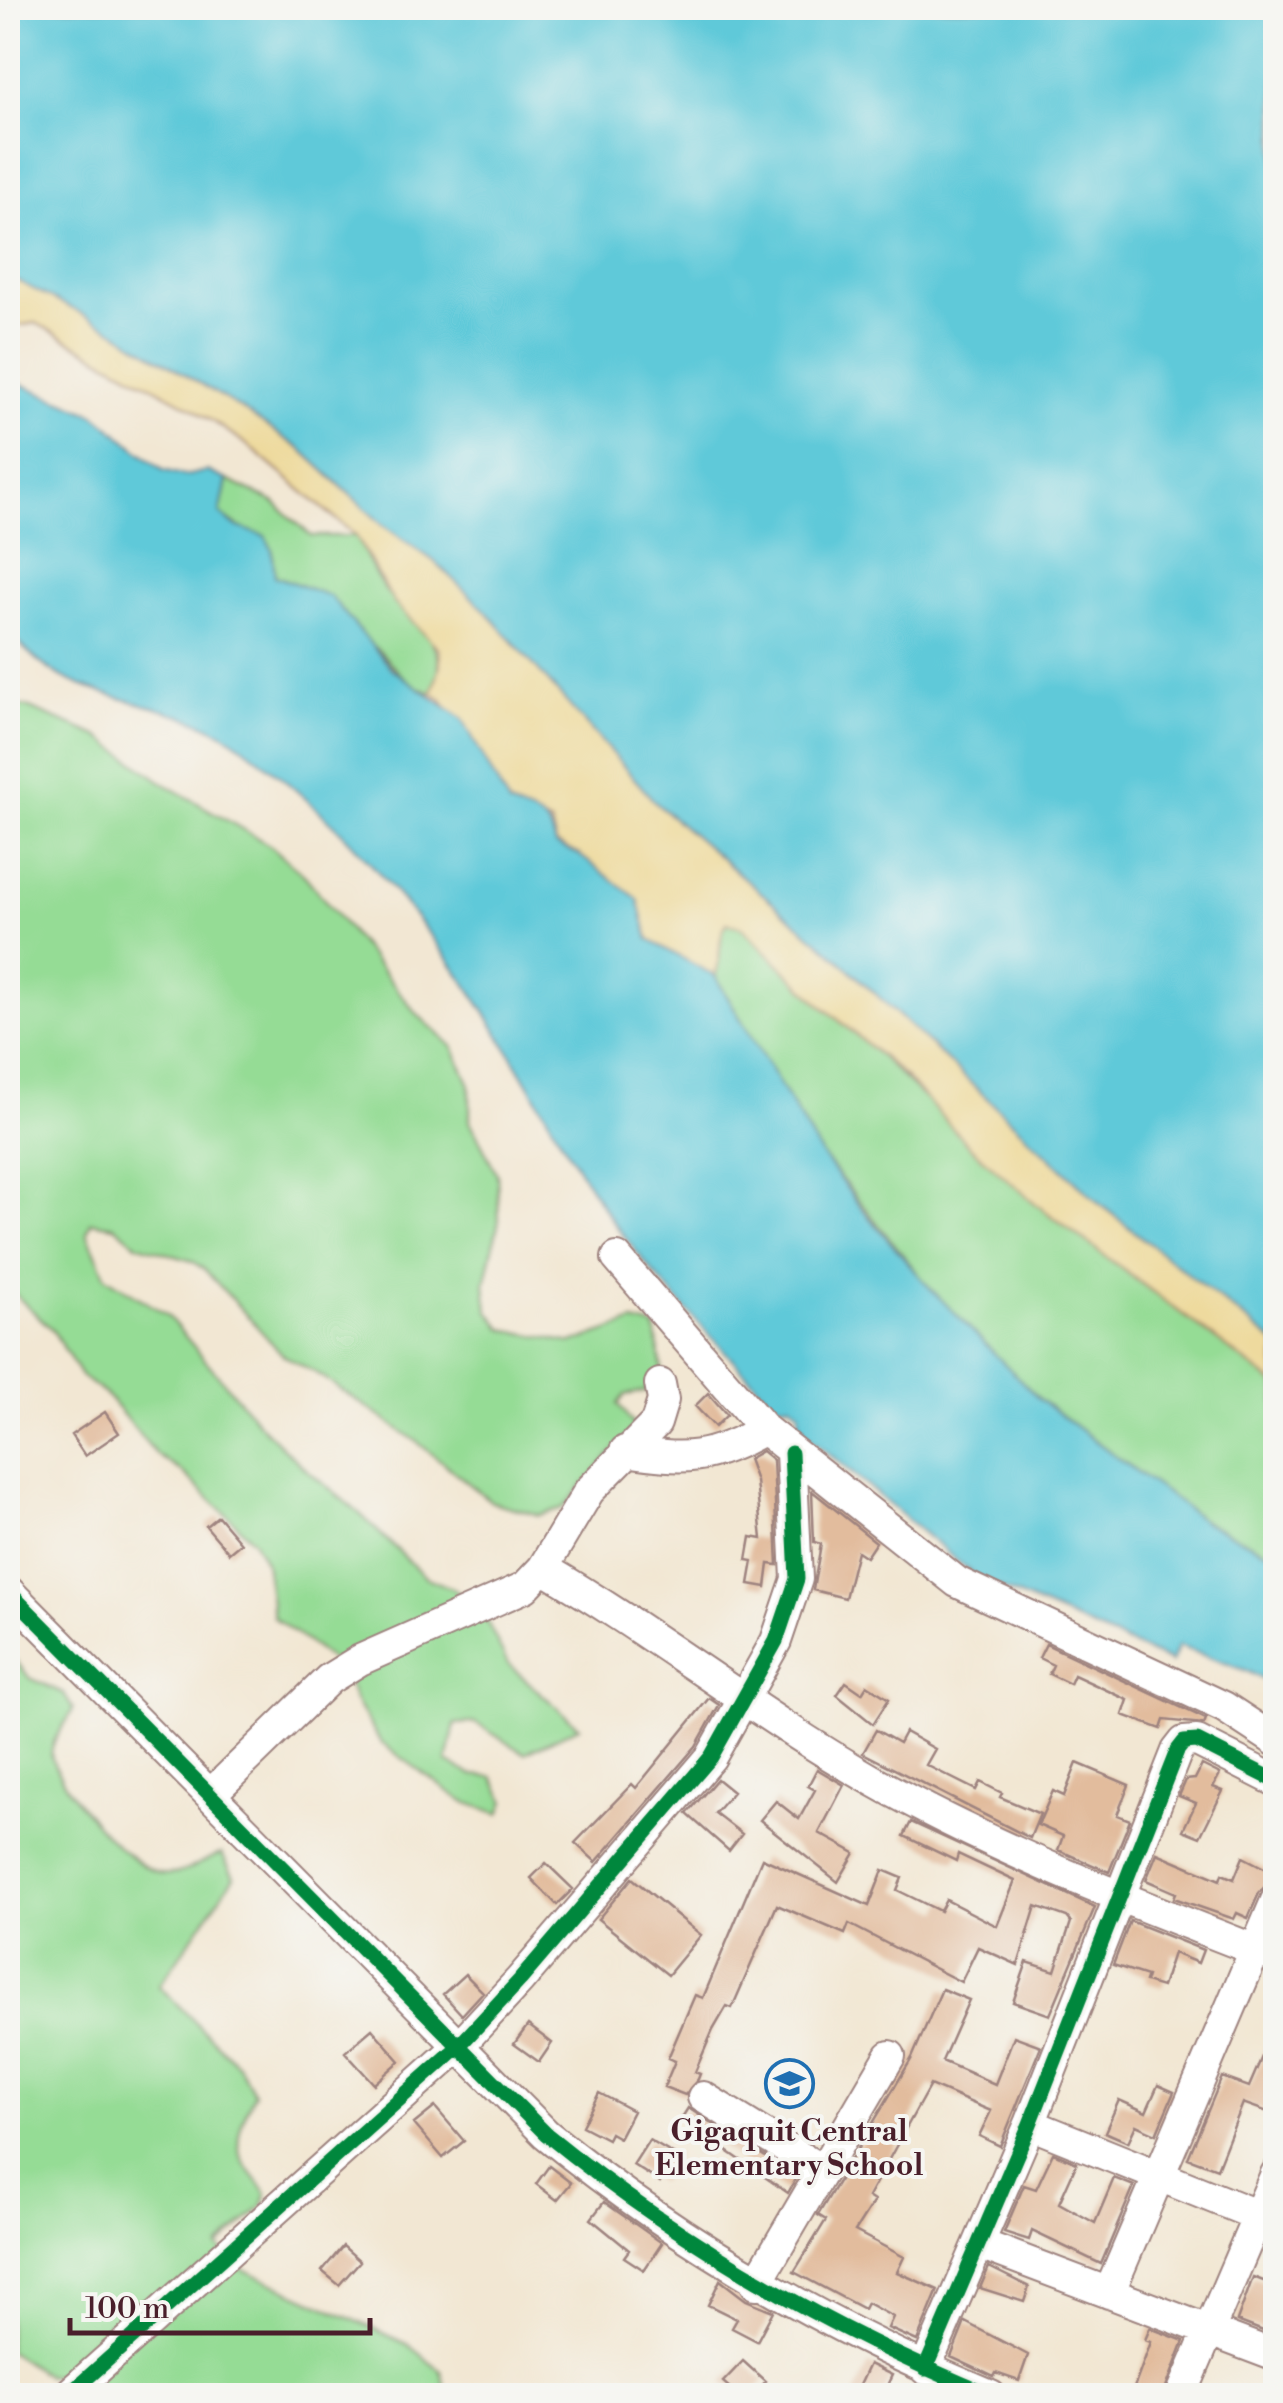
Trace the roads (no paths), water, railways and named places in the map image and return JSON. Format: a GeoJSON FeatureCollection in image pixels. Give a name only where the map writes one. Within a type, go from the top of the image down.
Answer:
{"type":"FeatureCollection","features":[{"type":"Feature","properties":{"kind":"street"},"geometry":{"type":"LineString","coordinates":[[618,1258],[764,1429],[948,1575],[1224,1707],[1276,1741]]}},
{"type":"Feature","properties":{"kind":"street"},"geometry":{"type":"LineString","coordinates":[[212,1794],[329,1678],[360,1660],[512,1594],[542,1568],[590,1491],[656,1423],[664,1400],[660,1384]]}},
{"type":"Feature","properties":{"kind":"street"},"geometry":{"type":"LineString","coordinates":[[625,1451],[671,1458],[710,1457],[764,1429]]}},
{"type":"Feature","properties":{"kind":"street"},"geometry":{"type":"LineString","coordinates":[[67,2396],[458,2047],[711,1757],[776,1641],[796,1579],[791,1452]]}},
{"type":"Feature","properties":{"kind":"street"},"geometry":{"type":"LineString","coordinates":[[542,1568],[601,1602],[744,1703],[917,1805],[1264,1954]]}},
{"type":"Feature","properties":{"kind":"street"},"geometry":{"type":"LineString","coordinates":[[8,1591],[458,2047],[546,2134],[602,2180],[684,2239],[756,2284],[925,2369],[990,2396]]}},
{"type":"Feature","properties":{"kind":"street"},"geometry":{"type":"LineString","coordinates":[[925,2369],[1030,2124],[1118,1894],[1184,1742],[1197,1741],[1276,1780]]}},
{"type":"Feature","properties":{"kind":"street"},"geometry":{"type":"LineString","coordinates":[[1108,2293],[1264,1954],[1276,1901]]}},
{"type":"Feature","properties":{"kind":"street"},"geometry":{"type":"LineString","coordinates":[[756,2284],[890,2056]]}},
{"type":"Feature","properties":{"kind":"street"},"geometry":{"type":"LineString","coordinates":[[702,2097],[821,2170]]}},
{"type":"Feature","properties":{"kind":"street"},"geometry":{"type":"LineString","coordinates":[[1030,2124],[1267,2219]]}},
{"type":"Feature","properties":{"kind":"street"},"geometry":{"type":"LineString","coordinates":[[1180,2396],[1267,2219],[1276,2174]]}},
{"type":"Feature","properties":{"kind":"street"},"geometry":{"type":"LineString","coordinates":[[980,2244],[1276,2356]]}},
{"type":"Feature","properties":{"kind":"water"},"geometry":{"type":"Polygon","coordinates":[[[8,8],[1275,8],[1275,1343],[1101,1205],[830,951],[657,804],[484,609],[434,561],[383,525],[302,450],[240,408],[108,327],[8,276],[8,8]]]}},
{"type":"Feature","properties":{"kind":"water"},"geometry":{"type":"Polygon","coordinates":[[[8,379],[94,414],[163,470],[185,476],[207,471],[227,480],[220,513],[235,526],[265,536],[272,549],[275,576],[330,596],[392,669],[462,718],[509,805],[539,817],[549,827],[556,845],[578,854],[638,899],[649,940],[715,976],[821,1154],[929,1287],[1039,1399],[1206,1523],[1275,1555],[1275,1686],[1245,1670],[1178,1646],[1171,1662],[977,1578],[809,1437],[799,1425],[799,1411],[790,1404],[775,1404],[659,1279],[597,1198],[462,978],[400,898],[341,832],[226,735],[198,722],[78,684],[51,671],[28,652],[8,627],[8,379]]]}},
{"type":"Feature","properties":{"kind":"place","name":"Gigaquit Central Elementary School"},"geometry":{"type":"Point","coordinates":[789,2083]}}]}
